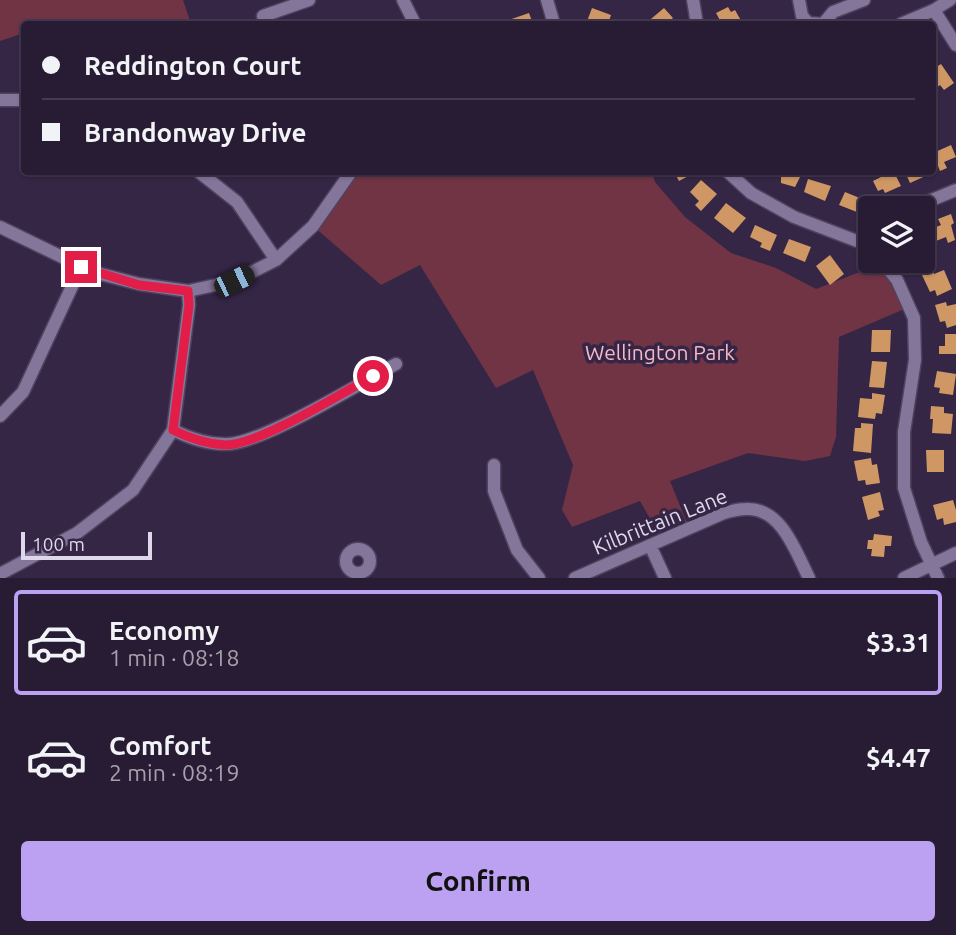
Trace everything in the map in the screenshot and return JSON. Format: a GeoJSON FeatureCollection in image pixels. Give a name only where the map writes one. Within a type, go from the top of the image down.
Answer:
{"type":"FeatureCollection","features":[{"type":"Feature","properties":{"kind":"street"},"geometry":{"type":"LineString","coordinates":[[263,16],[309,0]]}},
{"type":"Feature","properties":{"kind":"street"},"geometry":{"type":"LineString","coordinates":[[403,0],[414,21]]}},
{"type":"Feature","properties":{"kind":"street"},"geometry":{"type":"LineString","coordinates":[[547,0],[554,21]]}},
{"type":"Feature","properties":{"kind":"street"},"geometry":{"type":"LineString","coordinates":[[693,0],[696,21]]}},
{"type":"Feature","properties":{"kind":"street"},"geometry":{"type":"LineString","coordinates":[[799,0],[802,16],[806,21]]}},
{"type":"Feature","properties":{"kind":"street"},"geometry":{"type":"LineString","coordinates":[[826,21],[833,12],[864,0]]}},
{"type":"Feature","properties":{"kind":"street"},"geometry":{"type":"LineString","coordinates":[[908,21],[950,0]]}},
{"type":"Feature","properties":{"kind":"street"},"geometry":{"type":"LineString","coordinates":[[934,10],[956,45]]}},
{"type":"Feature","properties":{"kind":"street"},"geometry":{"type":"LineString","coordinates":[[0,100],[21,100]]}},
{"type":"Feature","properties":{"kind":"street"},"geometry":{"type":"LineString","coordinates":[[203,175],[237,202],[276,260]]}},
{"type":"Feature","properties":{"kind":"street"},"geometry":{"type":"LineString","coordinates":[[0,227],[81,267],[139,285],[188,291],[234,281],[276,260],[313,226],[349,175]]}},
{"type":"Feature","properties":{"kind":"street"},"geometry":{"type":"LineString","coordinates":[[731,175],[751,193],[794,217],[858,241]]}},
{"type":"Feature","properties":{"kind":"street"},"geometry":{"type":"LineString","coordinates":[[935,199],[956,190]]}},
{"type":"Feature","properties":{"kind":"street"},"geometry":{"type":"LineString","coordinates":[[0,416],[23,391],[81,267]]}},
{"type":"Feature","properties":{"kind":"street"},"geometry":{"type":"LineString","coordinates":[[891,273],[914,318],[915,360],[904,432],[904,488],[921,542],[938,578]]}},
{"type":"Feature","properties":{"kind":"street"},"geometry":{"type":"LineString","coordinates":[[0,573],[77,533],[133,490],[173,430],[189,305],[188,291]]}},
{"type":"Feature","properties":{"kind":"street"},"geometry":{"type":"LineString","coordinates":[[173,430],[194,440],[227,445],[260,436],[396,364]]}},
{"type":"Feature","properties":{"kind":"street"},"geometry":{"type":"LineString","coordinates":[[494,465],[494,491],[517,550],[539,578]]}},
{"type":"Feature","properties":{"kind":"street","name":"Kilbrittain Lane"},"geometry":{"type":"LineString","coordinates":[[575,578],[724,513],[748,509],[772,517],[789,536],[809,578]]}},
{"type":"Feature","properties":{"kind":"street"},"geometry":{"type":"LineString","coordinates":[[650,545],[664,578]]}},
{"type":"Feature","properties":{"kind":"street"},"geometry":{"type":"LineString","coordinates":[[904,578],[956,553]]}},
{"type":"Feature","properties":{"kind":"green space"},"geometry":{"type":"Polygon","coordinates":[[[0,0],[183,0],[190,21],[21,21],[21,34],[0,41],[0,0]]]}},
{"type":"Feature","properties":{"kind":"green space","name":"Wellington Park"},"geometry":{"type":"Polygon","coordinates":[[[348,175],[653,175],[655,182],[685,217],[731,253],[776,268],[816,289],[858,273],[889,273],[909,307],[839,337],[836,437],[830,456],[805,461],[748,453],[670,481],[689,528],[662,540],[640,501],[572,527],[562,510],[573,465],[533,370],[496,388],[420,265],[381,285],[313,226],[348,175]]]}},
{"type":"Feature","properties":{"kind":"building"},"geometry":{"type":"Polygon","coordinates":[[[728,7],[731,12],[735,10],[741,21],[720,21],[716,13],[728,7]]]}},
{"type":"Feature","properties":{"kind":"building"},"geometry":{"type":"Polygon","coordinates":[[[592,8],[611,15],[609,21],[587,21],[592,8]]]}},
{"type":"Feature","properties":{"kind":"building"},"geometry":{"type":"Polygon","coordinates":[[[664,8],[673,18],[670,21],[649,21],[664,8]]]}},
{"type":"Feature","properties":{"kind":"building"},"geometry":{"type":"Polygon","coordinates":[[[529,13],[532,21],[506,21],[529,13]]]}},
{"type":"Feature","properties":{"kind":"building"},"geometry":{"type":"Polygon","coordinates":[[[941,64],[954,83],[944,90],[940,85],[936,88],[936,67],[941,64]]]}},
{"type":"Feature","properties":{"kind":"building"},"geometry":{"type":"Polygon","coordinates":[[[951,145],[956,157],[944,162],[947,168],[940,171],[936,152],[951,145]]]}},
{"type":"Feature","properties":{"kind":"building"},"geometry":{"type":"Polygon","coordinates":[[[676,175],[690,175],[679,181],[676,175]]]}},
{"type":"Feature","properties":{"kind":"building"},"geometry":{"type":"Polygon","coordinates":[[[776,175],[801,175],[795,187],[781,183],[781,177],[776,175]]]}},
{"type":"Feature","properties":{"kind":"building"},"geometry":{"type":"Polygon","coordinates":[[[885,175],[896,175],[901,186],[885,193],[883,189],[878,191],[873,181],[885,175]]]}},
{"type":"Feature","properties":{"kind":"building"},"geometry":{"type":"Polygon","coordinates":[[[906,175],[928,175],[910,183],[906,175]]]}},
{"type":"Feature","properties":{"kind":"building"},"geometry":{"type":"Polygon","coordinates":[[[808,179],[831,186],[825,201],[804,192],[808,179]]]}},
{"type":"Feature","properties":{"kind":"building"},"geometry":{"type":"Polygon","coordinates":[[[701,180],[717,194],[701,211],[695,205],[699,201],[690,192],[701,180]]]}},
{"type":"Feature","properties":{"kind":"building"},"geometry":{"type":"Polygon","coordinates":[[[845,192],[858,197],[858,212],[839,205],[845,192]]]}},
{"type":"Feature","properties":{"kind":"building"},"geometry":{"type":"Polygon","coordinates":[[[726,203],[746,218],[733,233],[714,218],[726,203]]]}},
{"type":"Feature","properties":{"kind":"building"},"geometry":{"type":"Polygon","coordinates":[[[951,214],[955,240],[948,243],[946,237],[936,241],[935,227],[941,225],[938,219],[951,214]]]}},
{"type":"Feature","properties":{"kind":"building"},"geometry":{"type":"Polygon","coordinates":[[[755,225],[777,235],[770,251],[760,247],[762,243],[750,237],[755,225]]]}},
{"type":"Feature","properties":{"kind":"building"},"geometry":{"type":"Polygon","coordinates":[[[789,239],[811,247],[805,262],[783,253],[789,239]]]}},
{"type":"Feature","properties":{"kind":"building"},"geometry":{"type":"Polygon","coordinates":[[[830,255],[844,274],[830,285],[816,266],[830,255]]]}},
{"type":"Feature","properties":{"kind":"building"},"geometry":{"type":"Polygon","coordinates":[[[944,270],[952,289],[937,296],[935,290],[930,292],[922,275],[944,270]]]}},
{"type":"Feature","properties":{"kind":"building"},"geometry":{"type":"Polygon","coordinates":[[[946,302],[947,306],[956,304],[956,325],[947,328],[945,321],[940,322],[935,305],[946,302]]]}},
{"type":"Feature","properties":{"kind":"building"},"geometry":{"type":"Polygon","coordinates":[[[872,330],[891,330],[890,352],[871,352],[872,330]]]}},
{"type":"Feature","properties":{"kind":"building"},"geometry":{"type":"Polygon","coordinates":[[[945,334],[956,334],[956,354],[939,354],[939,346],[945,346],[945,334]]]}},
{"type":"Feature","properties":{"kind":"building"},"geometry":{"type":"Polygon","coordinates":[[[872,361],[887,362],[884,388],[869,387],[872,361]]]}},
{"type":"Feature","properties":{"kind":"building"},"geometry":{"type":"Polygon","coordinates":[[[937,371],[956,374],[953,395],[939,393],[940,388],[934,387],[937,371]]]}},
{"type":"Feature","properties":{"kind":"building"},"geometry":{"type":"Polygon","coordinates":[[[872,393],[885,395],[882,414],[876,413],[875,419],[858,417],[860,398],[872,399],[872,393]]]}},
{"type":"Feature","properties":{"kind":"building"},"geometry":{"type":"Polygon","coordinates":[[[931,406],[944,407],[944,413],[953,414],[951,434],[932,433],[931,406]]]}},
{"type":"Feature","properties":{"kind":"building"},"geometry":{"type":"Polygon","coordinates":[[[861,423],[873,424],[871,453],[853,451],[855,428],[861,428],[861,423]]]}},
{"type":"Feature","properties":{"kind":"building"},"geometry":{"type":"Polygon","coordinates":[[[926,450],[944,450],[944,472],[927,472],[926,450]]]}},
{"type":"Feature","properties":{"kind":"building"},"geometry":{"type":"Polygon","coordinates":[[[871,458],[872,465],[877,464],[880,483],[866,485],[865,480],[858,481],[854,461],[871,458]]]}},
{"type":"Feature","properties":{"kind":"building"},"geometry":{"type":"Polygon","coordinates":[[[880,492],[884,510],[878,511],[880,516],[868,520],[862,497],[880,492]]]}},
{"type":"Feature","properties":{"kind":"building"},"geometry":{"type":"Polygon","coordinates":[[[953,500],[956,522],[944,525],[943,518],[937,520],[933,505],[953,500]]]}},
{"type":"Feature","properties":{"kind":"building"},"geometry":{"type":"Polygon","coordinates":[[[874,534],[892,536],[891,546],[885,546],[884,557],[871,556],[872,549],[867,549],[868,540],[873,540],[874,534]]]}},
{"type":"Feature","properties":{"kind":"route"},"geometry":{"type":"LineString","coordinates":[[81,267],[139,285],[188,291],[189,305],[173,430],[194,440],[227,445],[260,436],[373,376]]}}]}
